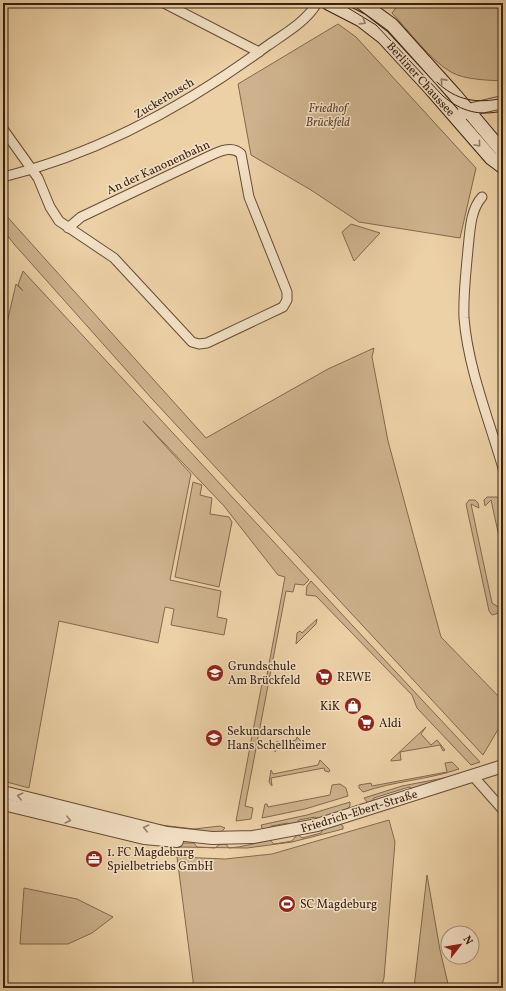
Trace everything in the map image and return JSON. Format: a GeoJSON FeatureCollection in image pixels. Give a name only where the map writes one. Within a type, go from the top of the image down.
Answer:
{"type":"FeatureCollection","features":[{"type":"Feature","properties":{"kind":"main road","name":"Berliner Chaussee"},"geometry":{"type":"LineString","coordinates":[[328,3],[361,20],[379,33],[456,117],[491,158],[503,167]]}},
{"type":"Feature","properties":{"kind":"main road","name":"Berliner Chaussee"},"geometry":{"type":"LineString","coordinates":[[362,3],[392,25],[468,110],[503,152]]}},
{"type":"Feature","properties":{"kind":"street"},"geometry":{"type":"LineString","coordinates":[[164,3],[259,52]]}},
{"type":"Feature","properties":{"kind":"street","name":"Zuckerbusch"},"geometry":{"type":"LineString","coordinates":[[3,177],[32,169],[86,150],[145,124],[259,52],[308,15],[317,3]]}},
{"type":"Feature","properties":{"kind":"street"},"geometry":{"type":"LineString","coordinates":[[456,117],[468,110],[503,102]]}},
{"type":"Feature","properties":{"kind":"street","name":"An der Kanonenbahn"},"geometry":{"type":"LineString","coordinates":[[3,129],[38,178],[56,216],[68,228],[114,258],[196,343],[203,344],[213,340],[283,307],[287,300],[287,292],[249,197],[241,154],[234,149],[226,149],[205,158],[81,217],[68,228]]}},
{"type":"Feature","properties":{"kind":"street"},"geometry":{"type":"LineString","coordinates":[[482,197],[476,204],[474,211],[469,243],[464,294],[464,319],[473,368],[503,468]]}},
{"type":"Feature","properties":{"kind":"street","name":"Friedrich-Ebert-Straße"},"geometry":{"type":"LineString","coordinates":[[3,804],[144,838],[189,842],[212,838],[269,836],[317,825],[503,766]]}},
{"type":"Feature","properties":{"kind":"street"},"geometry":{"type":"LineString","coordinates":[[473,776],[503,810]]}},
{"type":"Feature","properties":{"kind":"street","name":"Friedrich-Ebert-Straße"},"geometry":{"type":"LineString","coordinates":[[3,792],[144,828],[167,833],[212,838]]}},
{"type":"Feature","properties":{"kind":"green space"},"geometry":{"type":"Polygon","coordinates":[[[395,3],[503,3],[503,81],[463,77],[443,67],[428,53],[392,13],[398,5],[395,3]]]}},
{"type":"Feature","properties":{"kind":"green space","name":"Friedhof Brückfeld"},"geometry":{"type":"Polygon","coordinates":[[[338,24],[356,37],[476,168],[460,238],[359,222],[311,190],[251,155],[238,84],[338,24]]]}},
{"type":"Feature","properties":{"kind":"green space"},"geometry":{"type":"Polygon","coordinates":[[[3,212],[206,438],[328,369],[374,348],[372,357],[388,441],[441,637],[503,701],[503,721],[483,755],[153,400],[14,244],[3,230],[3,212]]]}},
{"type":"Feature","properties":{"kind":"green space"},"geometry":{"type":"Polygon","coordinates":[[[351,224],[380,233],[354,261],[342,232],[351,224]]]}},
{"type":"Feature","properties":{"kind":"green space"},"geometry":{"type":"Polygon","coordinates":[[[23,271],[309,580],[304,585],[295,584],[293,592],[286,591],[245,806],[253,808],[251,819],[236,821],[263,678],[267,675],[285,577],[278,575],[224,506],[143,421],[191,474],[170,580],[221,591],[217,617],[227,619],[224,635],[171,625],[174,609],[165,607],[158,643],[59,621],[29,788],[3,781],[3,340],[16,284],[23,291],[18,285],[23,271]]]}},
{"type":"Feature","properties":{"kind":"green space"},"geometry":{"type":"Polygon","coordinates":[[[193,482],[202,485],[200,495],[212,498],[210,514],[229,517],[232,522],[219,587],[175,577],[193,482]]]}},
{"type":"Feature","properties":{"kind":"green space"},"geometry":{"type":"Polygon","coordinates":[[[487,497],[497,497],[502,502],[503,555],[491,500],[485,506],[484,500],[487,497]]]}},
{"type":"Feature","properties":{"kind":"green space"},"geometry":{"type":"Polygon","coordinates":[[[469,500],[475,500],[478,503],[479,508],[471,504],[492,603],[500,608],[499,613],[492,615],[489,611],[466,504],[469,500]]]}},
{"type":"Feature","properties":{"kind":"green space"},"geometry":{"type":"Polygon","coordinates":[[[311,581],[480,762],[471,765],[417,708],[412,695],[316,596],[306,595],[307,586],[311,581]]]}},
{"type":"Feature","properties":{"kind":"green space"},"geometry":{"type":"Polygon","coordinates":[[[317,619],[316,624],[296,644],[297,633],[300,631],[302,633],[317,619]]]}},
{"type":"Feature","properties":{"kind":"green space"},"geometry":{"type":"Polygon","coordinates":[[[426,727],[421,734],[431,745],[437,740],[445,750],[443,751],[440,745],[400,752],[401,760],[391,761],[391,760],[426,727]]]}},
{"type":"Feature","properties":{"kind":"green space"},"geometry":{"type":"Polygon","coordinates":[[[297,737],[305,746],[302,743],[276,748],[275,752],[277,741],[280,743],[296,740],[297,737]]]}},
{"type":"Feature","properties":{"kind":"green space"},"geometry":{"type":"Polygon","coordinates":[[[320,760],[330,770],[329,772],[325,771],[324,768],[271,778],[272,786],[269,782],[271,770],[273,774],[318,765],[320,760]]]}},
{"type":"Feature","properties":{"kind":"green space"},"geometry":{"type":"Polygon","coordinates":[[[452,762],[459,769],[435,776],[387,785],[363,792],[359,788],[359,785],[371,783],[372,786],[447,772],[445,763],[452,762]]]}},
{"type":"Feature","properties":{"kind":"green space"},"geometry":{"type":"Polygon","coordinates":[[[449,777],[413,789],[409,787],[374,798],[372,802],[368,803],[364,798],[402,786],[449,777]]]}},
{"type":"Feature","properties":{"kind":"green space"},"geometry":{"type":"Polygon","coordinates":[[[340,784],[346,788],[348,796],[305,809],[262,818],[265,804],[267,804],[268,807],[330,795],[332,785],[340,784]]]}},
{"type":"Feature","properties":{"kind":"green space"},"geometry":{"type":"Polygon","coordinates":[[[350,802],[350,806],[346,810],[319,819],[315,817],[299,820],[296,825],[292,826],[288,823],[271,826],[267,830],[262,828],[261,825],[307,815],[350,802]]]}},
{"type":"Feature","properties":{"kind":"green space"},"geometry":{"type":"Polygon","coordinates":[[[389,820],[395,842],[384,978],[381,988],[194,988],[177,857],[225,859],[272,854],[389,820]]]}},
{"type":"Feature","properties":{"kind":"green space"},"geometry":{"type":"Polygon","coordinates":[[[340,824],[343,826],[343,829],[292,842],[247,848],[231,848],[270,840],[274,844],[292,841],[299,835],[302,838],[321,833],[323,829],[340,824]]]}},
{"type":"Feature","properties":{"kind":"green space"},"geometry":{"type":"Polygon","coordinates":[[[160,825],[194,829],[220,826],[225,828],[220,833],[171,829],[160,825]]]}},
{"type":"Feature","properties":{"kind":"green space"},"geometry":{"type":"Polygon","coordinates":[[[182,843],[194,843],[197,847],[178,847],[182,843]]]}},
{"type":"Feature","properties":{"kind":"green space"},"geometry":{"type":"Polygon","coordinates":[[[220,844],[226,844],[229,848],[216,848],[220,844]]]}},
{"type":"Feature","properties":{"kind":"green space"},"geometry":{"type":"Polygon","coordinates":[[[427,875],[440,950],[440,965],[444,965],[449,988],[414,988],[427,875]]]}},
{"type":"Feature","properties":{"kind":"green space"},"geometry":{"type":"Polygon","coordinates":[[[24,888],[77,899],[113,917],[92,933],[68,944],[20,944],[24,888]]]}},
{"type":"Feature","properties":{"kind":"tram line"},"geometry":{"type":"LineString","coordinates":[[340,3],[376,25],[443,96],[457,106],[478,113],[503,111]]}},
{"type":"Feature","properties":{"kind":"tram line"},"geometry":{"type":"LineString","coordinates":[[437,82],[444,88],[460,97],[476,101],[503,98]]}},
{"type":"Feature","properties":{"kind":"place","name":"Grundschule Am Brückfeld"},"geometry":{"type":"Point","coordinates":[215,673]}},
{"type":"Feature","properties":{"kind":"place","name":"REWE"},"geometry":{"type":"Point","coordinates":[324,677]}},
{"type":"Feature","properties":{"kind":"place","name":"KiK"},"geometry":{"type":"Point","coordinates":[353,706]}},
{"type":"Feature","properties":{"kind":"place","name":"Aldi"},"geometry":{"type":"Point","coordinates":[366,723]}},
{"type":"Feature","properties":{"kind":"place","name":"Sekundarschule Hans Schellheimer"},"geometry":{"type":"Point","coordinates":[214,738]}},
{"type":"Feature","properties":{"kind":"place","name":"1. FC Magdeburg Spielbetriebs GmbH"},"geometry":{"type":"Point","coordinates":[94,859]}},
{"type":"Feature","properties":{"kind":"place","name":"SC Magdeburg"},"geometry":{"type":"Point","coordinates":[287,904]}}]}
